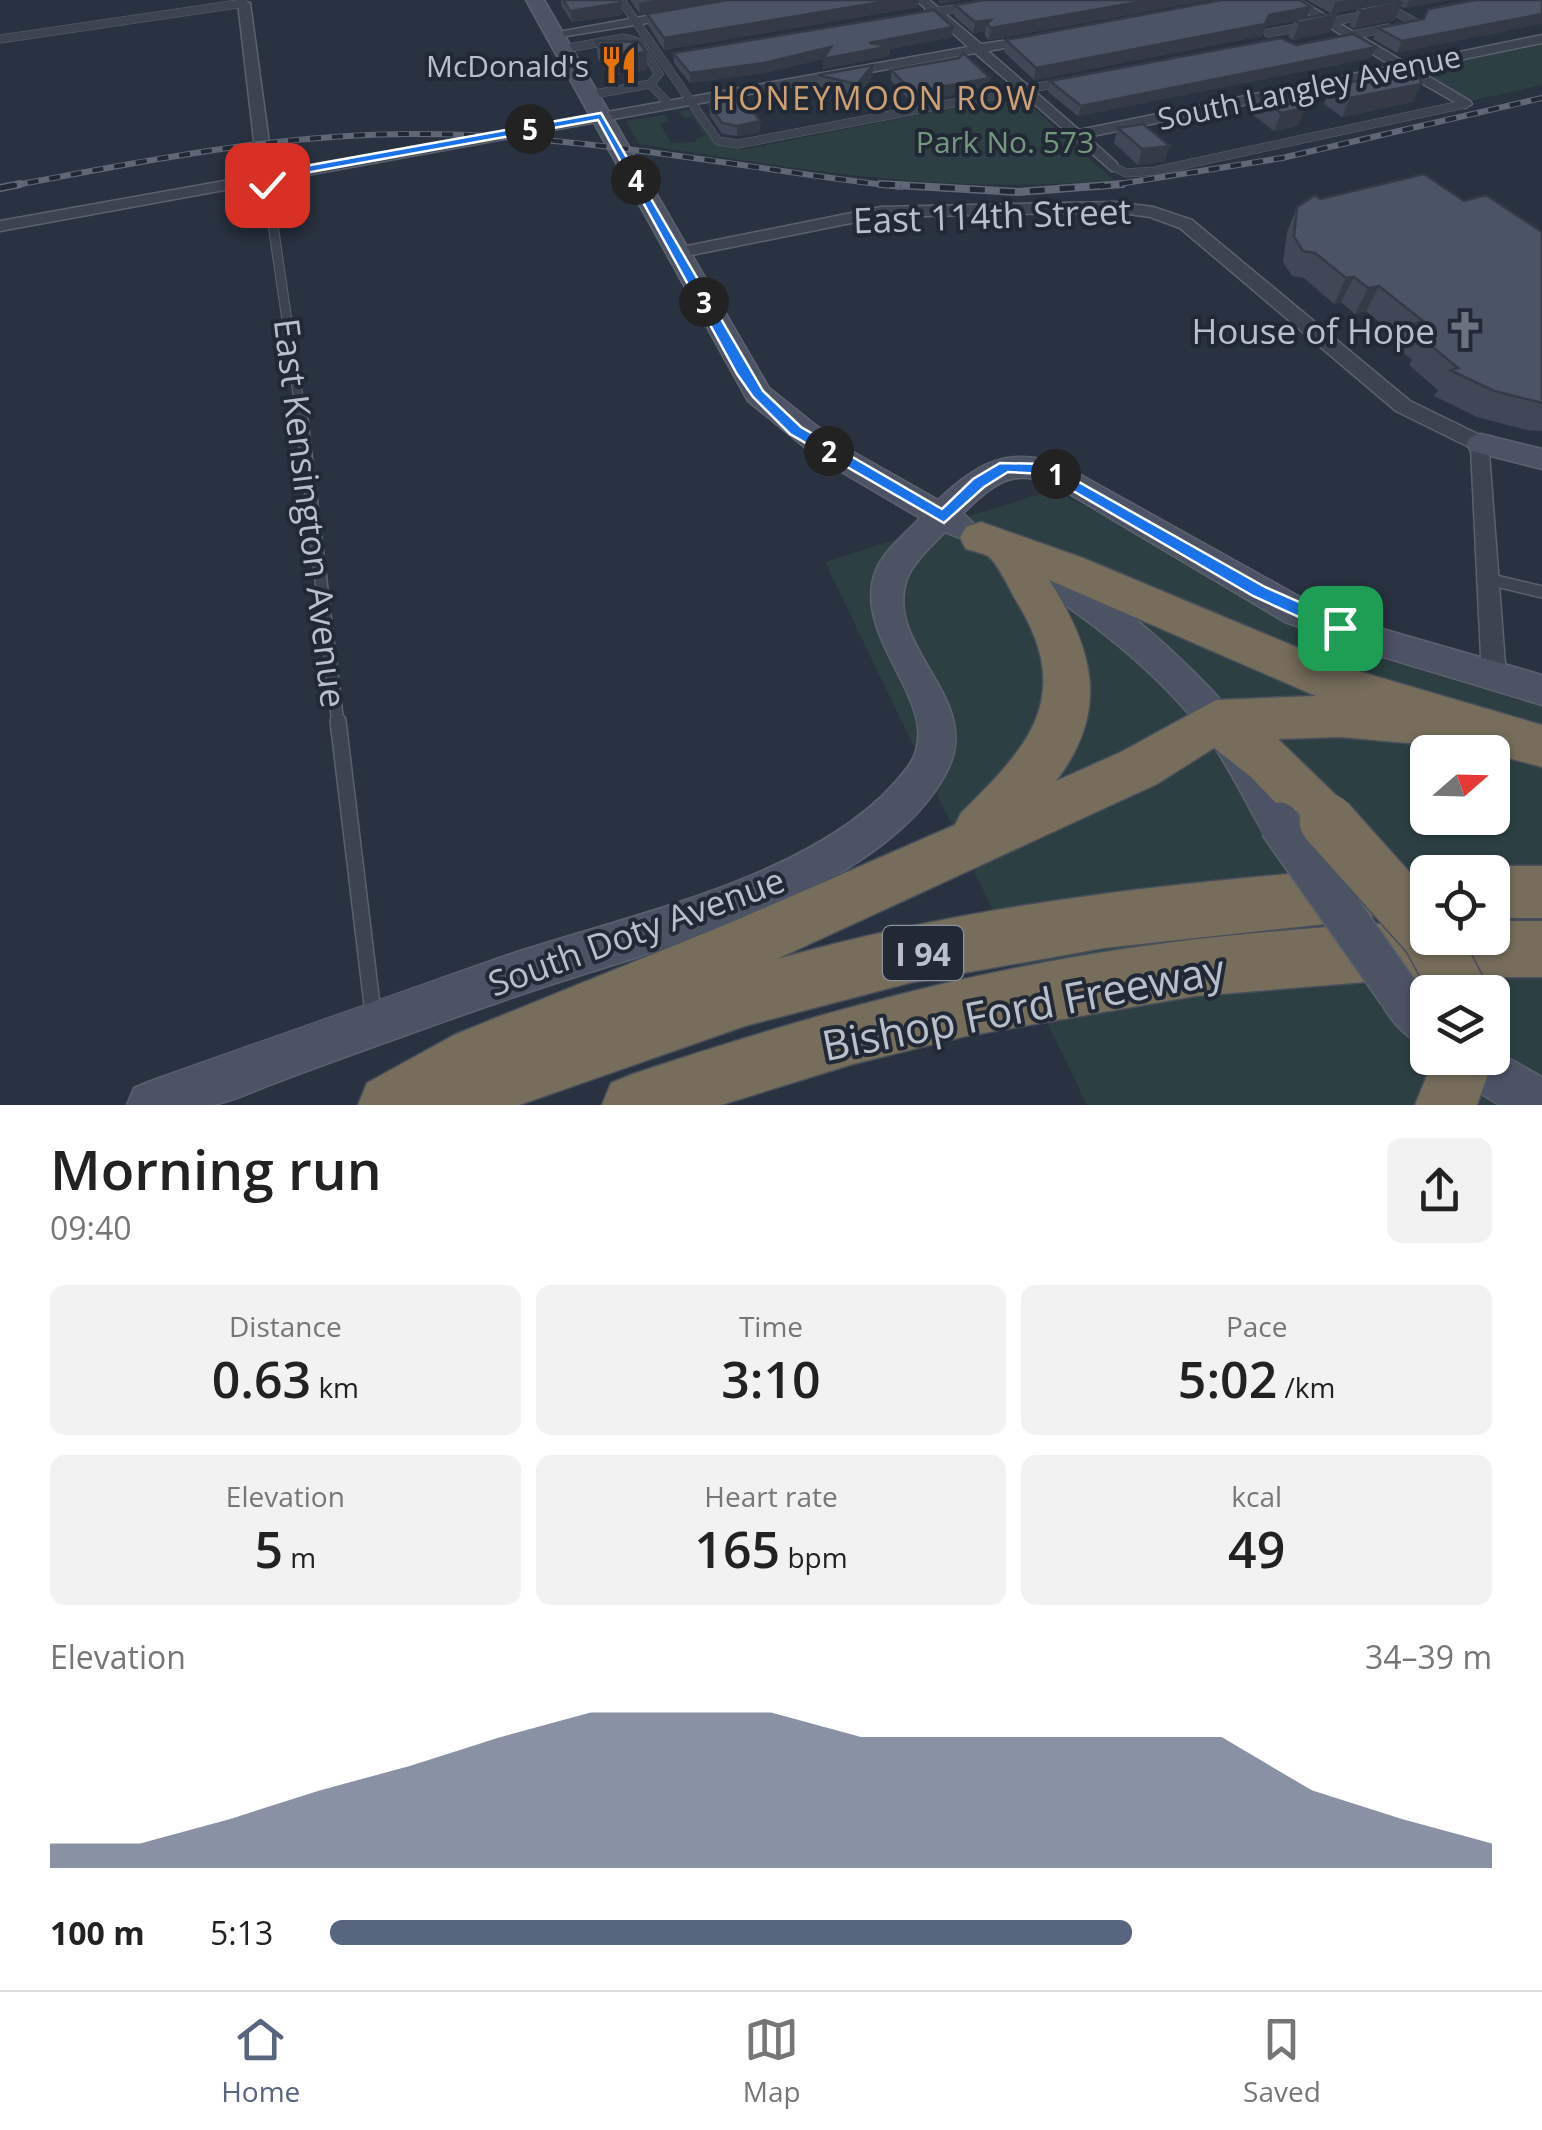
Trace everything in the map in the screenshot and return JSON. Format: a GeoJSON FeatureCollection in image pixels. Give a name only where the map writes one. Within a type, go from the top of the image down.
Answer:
{"type":"FeatureCollection","features":[{"type":"Feature","properties":{"kind":"highway"},"geometry":{"type":"LineString","coordinates":[[978,536],[1042,556],[1210,634],[1292,666],[1472,728],[1542,746]]}},
{"type":"Feature","properties":{"kind":"highway"},"geometry":{"type":"LineString","coordinates":[[955,853],[1024,784],[1058,732],[1068,703],[1071,672],[1065,649],[1038,595],[978,536]]}},
{"type":"Feature","properties":{"kind":"highway"},"geometry":{"type":"LineString","coordinates":[[389,1105],[475,1056],[746,944],[1139,768],[1216,721],[1340,716],[1472,728]]}},
{"type":"Feature","properties":{"kind":"highway"},"geometry":{"type":"LineString","coordinates":[[1216,721],[1269,761],[1303,822],[1410,919]]}},
{"type":"Feature","properties":{"kind":"highway"},"geometry":{"type":"LineString","coordinates":[[1510,892],[1542,892]]}},
{"type":"Feature","properties":{"kind":"highway","name":"Bishop Ford Freeway"},"geometry":{"type":"LineString","coordinates":[[439,1105],[608,1040],[853,968],[1050,927],[1230,904],[1410,894]]}},
{"type":"Feature","properties":{"kind":"highway","name":"Bishop Ford Freeway"},"geometry":{"type":"LineString","coordinates":[[633,1105],[798,1050],[934,1016],[1127,978],[1402,950],[1542,949]]}},
{"type":"Feature","properties":{"kind":"highway"},"geometry":{"type":"LineString","coordinates":[[1446,1105],[1457,1075]]}},
{"type":"Feature","properties":{"kind":"street"},"geometry":{"type":"LineString","coordinates":[[536,0],[744,374],[774,411],[821,447],[1051,577],[1133,640],[1216,721]]}},
{"type":"Feature","properties":{"kind":"street"},"geometry":{"type":"LineString","coordinates":[[1291,0],[1345,37],[1465,104]]}},
{"type":"Feature","properties":{"kind":"street","name":"East Kensington Avenue"},"geometry":{"type":"LineString","coordinates":[[244,3],[266,176]]}},
{"type":"Feature","properties":{"kind":"street","name":"East 114th Street"},"geometry":{"type":"LineString","coordinates":[[927,9],[1112,166]]}},
{"type":"Feature","properties":{"kind":"street"},"geometry":{"type":"LineString","coordinates":[[558,41],[635,21],[691,12]]}},
{"type":"Feature","properties":{"kind":"street"},"geometry":{"type":"LineString","coordinates":[[0,226],[266,176],[595,106],[669,104],[1048,36]]}},
{"type":"Feature","properties":{"kind":"street","name":"South Langley Avenue"},"geometry":{"type":"LineString","coordinates":[[1076,135],[1542,39]]}},
{"type":"Feature","properties":{"kind":"street","name":"East 114th Street"},"geometry":{"type":"LineString","coordinates":[[676,253],[881,212],[1115,207],[1153,212],[1196,230],[1403,406],[1481,444]]}},
{"type":"Feature","properties":{"kind":"street"},"geometry":{"type":"LineString","coordinates":[[1494,677],[1481,444],[1542,459]]}},
{"type":"Feature","properties":{"kind":"street","name":"South Doty Avenue"},"geometry":{"type":"LineString","coordinates":[[151,1105],[374,1022],[767,888],[802,871],[898,805],[932,762],[937,722],[887,618],[886,582],[892,569],[978,536],[978,483],[1006,467],[1047,469],[1298,612],[1542,690]]}},
{"type":"Feature","properties":{"kind":"street"},"geometry":{"type":"LineString","coordinates":[[1303,822],[1398,992],[1410,995]]}},
{"type":"Feature","properties":{"kind":"street"},"geometry":{"type":"LineString","coordinates":[[1493,1075],[1542,1103]]}},
{"type":"Feature","properties":{"kind":"lane"},"geometry":{"type":"LineString","coordinates":[[621,0],[718,141],[738,144],[1076,80]]}},
{"type":"Feature","properties":{"kind":"lane"},"geometry":{"type":"LineString","coordinates":[[0,39],[244,3]]}},
{"type":"Feature","properties":{"kind":"lane"},"geometry":{"type":"LineString","coordinates":[[927,9],[969,6]]}},
{"type":"Feature","properties":{"kind":"lane"},"geometry":{"type":"LineString","coordinates":[[1261,44],[1279,40],[1268,33],[1393,10],[1416,22],[1345,37]]}},
{"type":"Feature","properties":{"kind":"lane"},"geometry":{"type":"LineString","coordinates":[[1405,16],[1422,13]]}},
{"type":"Feature","properties":{"kind":"lane"},"geometry":{"type":"LineString","coordinates":[[558,41],[588,45],[624,38],[638,42],[659,74],[650,84],[595,106]]}},
{"type":"Feature","properties":{"kind":"lane"},"geometry":{"type":"LineString","coordinates":[[588,45],[604,53]]}},
{"type":"Feature","properties":{"kind":"lane"},"geometry":{"type":"LineString","coordinates":[[631,50],[645,52]]}},
{"type":"Feature","properties":{"kind":"lane"},"geometry":{"type":"LineString","coordinates":[[662,58],[680,55]]}},
{"type":"Feature","properties":{"kind":"lane"},"geometry":{"type":"LineString","coordinates":[[650,84],[669,104]]}},
{"type":"Feature","properties":{"kind":"lane"},"geometry":{"type":"LineString","coordinates":[[1112,166],[1126,172],[1155,171],[1465,104]]}},
{"type":"Feature","properties":{"kind":"lane","name":"East Kensington Avenue"},"geometry":{"type":"LineString","coordinates":[[266,176],[300,408],[374,1022]]}},
{"type":"Feature","properties":{"kind":"lane"},"geometry":{"type":"LineString","coordinates":[[1488,579],[1542,592]]}},
{"type":"Feature","properties":{"kind":"green space"},"geometry":{"type":"Polygon","coordinates":[[[1542,45],[1542,85],[1471,101],[1419,70],[1542,45]]]}},
{"type":"Feature","properties":{"kind":"green space","name":"Park No. 573"},"geometry":{"type":"Polygon","coordinates":[[[1019,95],[1113,180],[994,185],[816,171],[639,144],[626,121],[664,115],[669,121],[660,124],[671,143],[697,142],[705,136],[693,117],[684,118],[679,111],[694,109],[716,142],[742,150],[1019,95]]]}},
{"type":"Feature","properties":{"kind":"green space"},"geometry":{"type":"Polygon","coordinates":[[[1053,490],[1386,660],[1542,707],[1542,1105],[1087,1105],[825,562],[1053,490]]]}},
{"type":"Feature","properties":{"kind":"building"},"geometry":{"type":"Polygon","coordinates":[[[563,0],[619,0],[621,3],[570,11],[563,0]]]}},
{"type":"Feature","properties":{"kind":"building"},"geometry":{"type":"Polygon","coordinates":[[[728,0],[894,0],[664,38],[647,14],[728,0]]]}},
{"type":"Feature","properties":{"kind":"building"},"geometry":{"type":"Polygon","coordinates":[[[985,0],[1150,0],[991,28],[987,24],[991,20],[975,22],[955,5],[985,0]]]}},
{"type":"Feature","properties":{"kind":"building"},"geometry":{"type":"Polygon","coordinates":[[[1222,0],[1300,0],[1311,7],[1269,15],[1265,24],[1036,68],[1006,40],[1222,0]]]}},
{"type":"Feature","properties":{"kind":"building"},"geometry":{"type":"Polygon","coordinates":[[[1475,0],[1542,0],[1542,14],[1402,41],[1378,28],[1424,19],[1428,9],[1475,0]]]}},
{"type":"Feature","properties":{"kind":"building"},"geometry":{"type":"Polygon","coordinates":[[[1402,3],[1361,11],[1357,8],[1402,3]]]}},
{"type":"Feature","properties":{"kind":"building"},"geometry":{"type":"Polygon","coordinates":[[[934,10],[953,27],[869,43],[890,46],[823,59],[831,47],[764,63],[690,73],[673,53],[934,10]]]}},
{"type":"Feature","properties":{"kind":"building"},"geometry":{"type":"Polygon","coordinates":[[[1337,15],[1299,23],[1294,20],[1337,15]]]}},
{"type":"Feature","properties":{"kind":"building"},"geometry":{"type":"Polygon","coordinates":[[[1353,34],[1376,47],[1081,106],[1050,81],[1281,38],[1296,45],[1353,34]]]}},
{"type":"Feature","properties":{"kind":"building"},"geometry":{"type":"Polygon","coordinates":[[[596,41],[639,42],[646,52],[607,58],[596,41]]]}},
{"type":"Feature","properties":{"kind":"building"},"geometry":{"type":"Polygon","coordinates":[[[963,53],[990,78],[913,92],[891,70],[959,58],[963,53]]]}},
{"type":"Feature","properties":{"kind":"building"},"geometry":{"type":"Polygon","coordinates":[[[873,65],[857,84],[818,75],[873,65]]]}},
{"type":"Feature","properties":{"kind":"building"},"geometry":{"type":"Polygon","coordinates":[[[1418,69],[1421,84],[1350,98],[1331,86],[1418,69]]]}},
{"type":"Feature","properties":{"kind":"building"},"geometry":{"type":"Polygon","coordinates":[[[1281,91],[1305,108],[1281,113],[1258,96],[1281,91]]]}},
{"type":"Feature","properties":{"kind":"building"},"geometry":{"type":"Polygon","coordinates":[[[740,95],[760,121],[737,126],[722,123],[709,105],[714,99],[740,95]]]}},
{"type":"Feature","properties":{"kind":"building"},"geometry":{"type":"Polygon","coordinates":[[[1143,124],[1170,146],[1142,149],[1118,128],[1143,124]]]}},
{"type":"Feature","properties":{"kind":"building","name":"House of Hope"},"geometry":{"type":"Polygon","coordinates":[[[1424,174],[1464,201],[1486,195],[1542,232],[1542,403],[1494,391],[1450,370],[1458,368],[1424,340],[1431,338],[1413,324],[1423,321],[1379,286],[1368,288],[1354,277],[1346,278],[1315,253],[1303,251],[1294,237],[1297,207],[1315,195],[1320,199],[1424,174]]]}},
{"type":"Feature","properties":{"kind":"railway"},"geometry":{"type":"LineString","coordinates":[[1116,184],[1282,158],[1542,98]]}},
{"type":"Feature","properties":{"kind":"railway"},"geometry":{"type":"LineString","coordinates":[[6,187],[263,143],[419,134],[480,135],[601,146],[901,187]]}},
{"type":"Feature","properties":{"kind":"railway"},"geometry":{"type":"LineString","coordinates":[[0,188],[20,184]]}},
{"type":"Feature","properties":{"kind":"railway"},"geometry":{"type":"LineString","coordinates":[[880,184],[1018,192],[1116,184]]}},
{"type":"Feature","properties":{"kind":"railway"},"geometry":{"type":"LineString","coordinates":[[1100,187],[1116,184]]}},
{"type":"Feature","properties":{"kind":"railway"},"geometry":{"type":"LineString","coordinates":[[1116,184],[1122,184]]}},
{"type":"Feature","properties":{"kind":"place","name":"McDonald's"},"geometry":{"type":"Point","coordinates":[619,65]}},
{"type":"Feature","properties":{"kind":"place","name":"House of Hope"},"geometry":{"type":"Point","coordinates":[1465,330]}},
{"type":"Feature","properties":{"kind":"district","name":"HONEYMOON ROW"},"geometry":{"type":"Point","coordinates":[875,97]}},
{"type":"Feature","properties":{"kind":"route"},"geometry":{"type":"LineString","coordinates":[[267,185],[266,176],[601,116],[744,374],[758,394],[796,430],[944,517],[992,473],[1018,466],[1047,469],[1259,592],[1340,628]]}}]}
